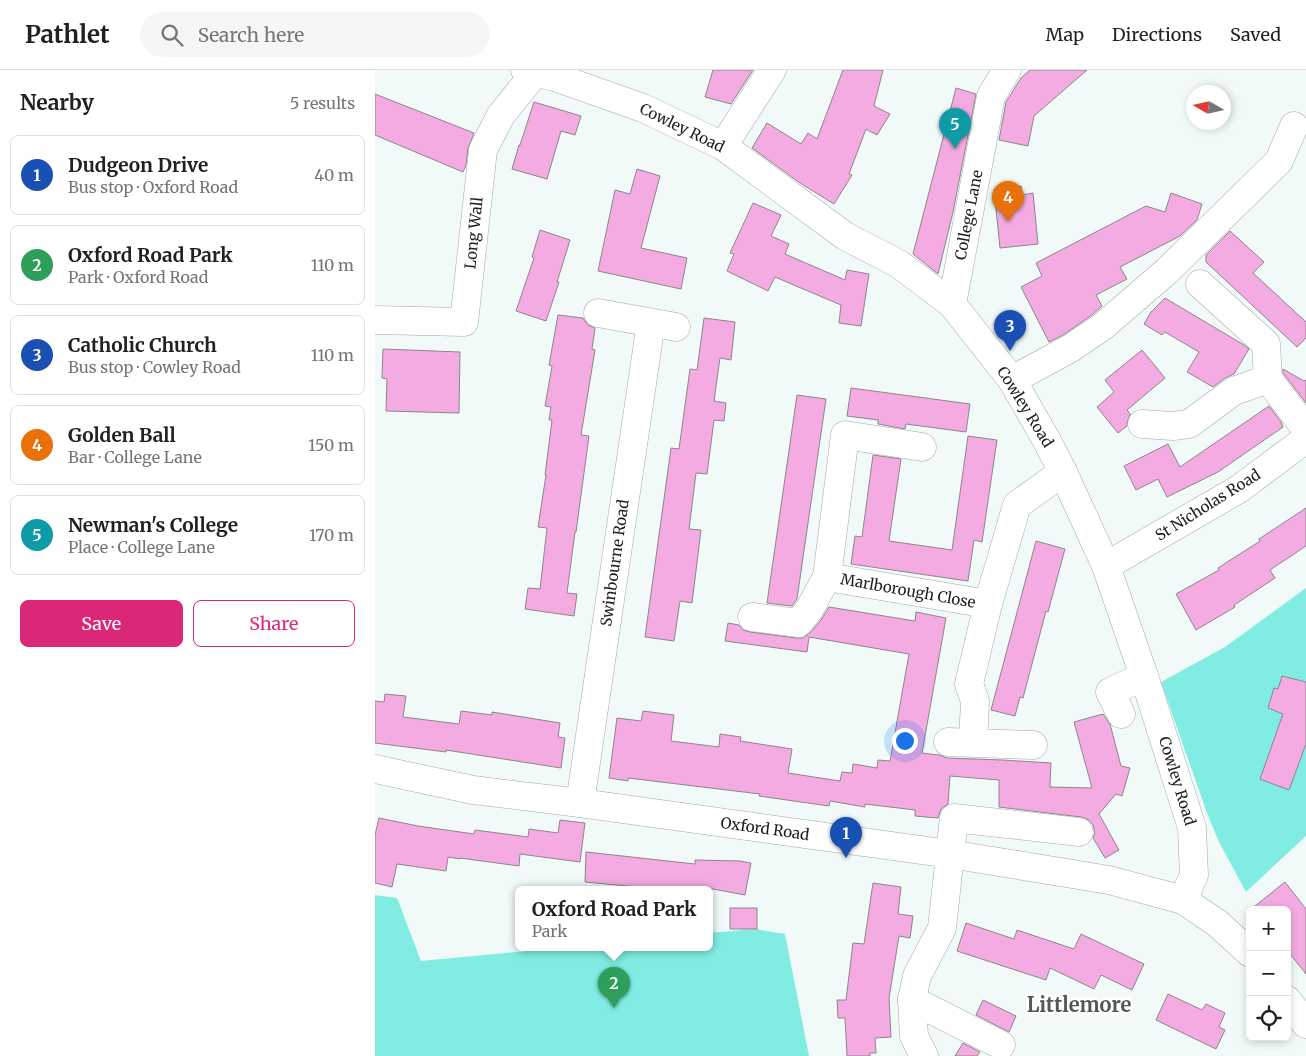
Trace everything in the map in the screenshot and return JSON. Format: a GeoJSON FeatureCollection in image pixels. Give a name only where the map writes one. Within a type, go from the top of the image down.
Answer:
{"type":"FeatureCollection","features":[{"type":"Feature","properties":{"kind":"street"},"geometry":{"type":"LineString","coordinates":[[723,146],[772,70]]}},
{"type":"Feature","properties":{"kind":"street","name":"College Lane"},"geometry":{"type":"LineString","coordinates":[[952,304],[991,96],[1007,70]]}},
{"type":"Feature","properties":{"kind":"street","name":"Cowley Road"},"geometry":{"type":"LineString","coordinates":[[543,73],[643,108],[723,146],[845,236],[899,264],[952,304],[1012,380],[1063,472],[1106,566],[1145,676],[1192,828],[1194,875],[1183,900]]}},
{"type":"Feature","properties":{"kind":"street","name":"Long Wall"},"geometry":{"type":"LineString","coordinates":[[375,320],[464,322],[483,150],[501,115],[543,73]]}},
{"type":"Feature","properties":{"kind":"street"},"geometry":{"type":"LineString","coordinates":[[1012,380],[1071,348],[1102,327],[1167,270],[1279,161],[1295,126]]}},
{"type":"Feature","properties":{"kind":"street"},"geometry":{"type":"LineString","coordinates":[[1200,284],[1266,344],[1268,379],[1306,429]]}},
{"type":"Feature","properties":{"kind":"street","name":"Swinbourne Road"},"geometry":{"type":"LineString","coordinates":[[580,803],[663,325],[598,313]]}},
{"type":"Feature","properties":{"kind":"street"},"geometry":{"type":"LineString","coordinates":[[1142,424],[1173,426],[1189,424],[1234,391],[1268,379]]}},
{"type":"Feature","properties":{"kind":"street","name":"Marlborough Close"},"geometry":{"type":"LineString","coordinates":[[752,616],[797,622],[809,610],[827,577],[845,435],[922,447]]}},
{"type":"Feature","properties":{"kind":"street","name":"St Nicholas Road"},"geometry":{"type":"LineString","coordinates":[[1106,566],[1239,489],[1306,439]]}},
{"type":"Feature","properties":{"kind":"street","name":"Marlborough Close"},"geometry":{"type":"LineString","coordinates":[[1033,745],[960,742],[975,701],[969,684],[988,604],[1017,505],[1063,472]]}},
{"type":"Feature","properties":{"kind":"street","name":"Marlborough Close"},"geometry":{"type":"LineString","coordinates":[[827,577],[988,604]]}},
{"type":"Feature","properties":{"kind":"street"},"geometry":{"type":"LineString","coordinates":[[1121,714],[1110,692],[1145,676]]}},
{"type":"Feature","properties":{"kind":"street","name":"Oxford Road"},"geometry":{"type":"LineString","coordinates":[[375,769],[473,790],[950,854],[1109,880],[1183,900],[1217,923],[1248,951]]}},
{"type":"Feature","properties":{"kind":"street"},"geometry":{"type":"LineString","coordinates":[[924,1056],[914,1036],[912,1000],[917,976],[942,928],[955,818],[1079,832]]}},
{"type":"Feature","properties":{"kind":"street"},"geometry":{"type":"LineString","coordinates":[[912,1000],[1001,1044]]}},
{"type":"Feature","properties":{"kind":"street"},"geometry":{"type":"LineString","coordinates":[[1291,1005],[1306,1024]]}},
{"type":"Feature","properties":{"kind":"shaded area"},"geometry":{"type":"Polygon","coordinates":[[[1306,588],[1306,836],[1246,892],[1219,842],[1207,813],[1161,682],[1225,647],[1306,588]]]}},
{"type":"Feature","properties":{"kind":"shaded area"},"geometry":{"type":"Polygon","coordinates":[[[375,895],[397,898],[421,961],[525,951],[713,951],[713,933],[755,929],[785,934],[809,1056],[375,1056],[375,895]]]}},
{"type":"Feature","properties":{"kind":"building"},"geometry":{"type":"Polygon","coordinates":[[[713,70],[753,70],[731,104],[705,97],[713,70]]]}},
{"type":"Feature","properties":{"kind":"building"},"geometry":{"type":"Polygon","coordinates":[[[843,70],[883,70],[874,106],[890,114],[877,135],[866,129],[849,174],[852,175],[834,204],[800,183],[752,148],[767,123],[801,144],[808,133],[817,139],[843,70]]]}},
{"type":"Feature","properties":{"kind":"building"},"geometry":{"type":"Polygon","coordinates":[[[1030,70],[1087,70],[1034,116],[1028,146],[999,140],[1006,102],[1021,78],[1030,70]]]}},
{"type":"Feature","properties":{"kind":"building"},"geometry":{"type":"Polygon","coordinates":[[[956,88],[976,94],[953,212],[938,274],[913,254],[956,88]]]}},
{"type":"Feature","properties":{"kind":"building"},"geometry":{"type":"Polygon","coordinates":[[[375,94],[474,133],[468,148],[466,165],[463,172],[375,135],[375,94]]]}},
{"type":"Feature","properties":{"kind":"building"},"geometry":{"type":"Polygon","coordinates":[[[534,102],[581,116],[575,135],[561,131],[547,179],[512,169],[534,102]]]}},
{"type":"Feature","properties":{"kind":"building"},"geometry":{"type":"Polygon","coordinates":[[[637,169],[660,176],[641,248],[687,258],[681,289],[598,271],[615,190],[630,194],[637,169]]]}},
{"type":"Feature","properties":{"kind":"building"},"geometry":{"type":"Polygon","coordinates":[[[1021,186],[1022,195],[1033,193],[1038,244],[1000,248],[994,189],[1021,186]]]}},
{"type":"Feature","properties":{"kind":"building"},"geometry":{"type":"Polygon","coordinates":[[[1171,193],[1202,204],[1197,220],[1180,236],[1120,267],[1127,279],[1096,295],[1102,306],[1063,335],[1049,342],[1021,287],[1042,276],[1036,263],[1146,206],[1165,212],[1171,193]]]}},
{"type":"Feature","properties":{"kind":"building"},"geometry":{"type":"Polygon","coordinates":[[[753,203],[781,215],[771,236],[789,244],[785,254],[845,280],[847,270],[869,274],[861,326],[839,323],[841,305],[775,277],[768,291],[727,271],[734,254],[730,253],[753,203]]]}},
{"type":"Feature","properties":{"kind":"building"},"geometry":{"type":"Polygon","coordinates":[[[540,230],[570,240],[546,321],[516,311],[534,258],[532,257],[540,230]]]}},
{"type":"Feature","properties":{"kind":"building"},"geometry":{"type":"Polygon","coordinates":[[[1230,231],[1264,262],[1253,273],[1306,322],[1306,338],[1297,347],[1206,262],[1206,255],[1230,231]]]}},
{"type":"Feature","properties":{"kind":"building"},"geometry":{"type":"Polygon","coordinates":[[[1165,298],[1249,349],[1234,374],[1213,387],[1187,372],[1199,352],[1165,332],[1162,335],[1144,324],[1151,312],[1165,298]]]}},
{"type":"Feature","properties":{"kind":"building"},"geometry":{"type":"Polygon","coordinates":[[[558,315],[583,318],[588,325],[595,328],[592,349],[595,350],[581,435],[589,436],[567,593],[577,594],[574,616],[525,609],[528,588],[540,589],[547,528],[538,527],[552,420],[549,420],[551,407],[545,406],[552,366],[549,365],[558,315]]]}},
{"type":"Feature","properties":{"kind":"building"},"geometry":{"type":"Polygon","coordinates":[[[704,318],[735,322],[731,360],[720,358],[714,401],[726,403],[724,421],[714,420],[707,474],[696,473],[689,529],[701,530],[692,603],[680,601],[674,641],[645,637],[671,448],[679,449],[690,369],[697,370],[704,318]]]}},
{"type":"Feature","properties":{"kind":"building"},"geometry":{"type":"Polygon","coordinates":[[[383,349],[460,352],[459,413],[386,411],[387,379],[382,378],[383,349]]]}},
{"type":"Feature","properties":{"kind":"building"},"geometry":{"type":"Polygon","coordinates":[[[1142,350],[1165,378],[1127,410],[1130,414],[1127,426],[1118,433],[1097,407],[1114,392],[1105,380],[1142,350]]]}},
{"type":"Feature","properties":{"kind":"building"},"geometry":{"type":"Polygon","coordinates":[[[1283,369],[1304,381],[1306,380],[1306,403],[1283,373],[1283,369]]]}},
{"type":"Feature","properties":{"kind":"building"},"geometry":{"type":"Polygon","coordinates":[[[851,388],[970,404],[966,432],[906,424],[905,429],[878,424],[878,420],[847,416],[851,388]]]}},
{"type":"Feature","properties":{"kind":"building"},"geometry":{"type":"Polygon","coordinates":[[[797,395],[826,399],[797,599],[792,606],[767,603],[797,395]]]}},
{"type":"Feature","properties":{"kind":"building"},"geometry":{"type":"Polygon","coordinates":[[[1269,406],[1283,427],[1218,472],[1167,497],[1158,479],[1136,490],[1124,466],[1168,444],[1180,467],[1269,406]]]}},
{"type":"Feature","properties":{"kind":"building"},"geometry":{"type":"Polygon","coordinates":[[[968,436],[997,440],[982,542],[974,540],[968,581],[851,564],[855,536],[862,537],[873,455],[901,459],[889,541],[952,550],[968,436]]]}},
{"type":"Feature","properties":{"kind":"building"},"geometry":{"type":"Polygon","coordinates":[[[1306,508],[1306,546],[1270,570],[1275,578],[1234,605],[1235,607],[1196,630],[1176,594],[1219,570],[1218,568],[1306,508]]]}},
{"type":"Feature","properties":{"kind":"building"},"geometry":{"type":"Polygon","coordinates":[[[1036,541],[1065,549],[1023,698],[1020,697],[1015,716],[991,710],[1036,541]]]}},
{"type":"Feature","properties":{"kind":"building"},"geometry":{"type":"Polygon","coordinates":[[[829,607],[915,621],[916,612],[946,618],[922,753],[947,758],[1051,763],[1050,787],[1092,788],[1074,722],[1103,714],[1110,724],[1121,766],[1130,768],[1122,796],[1116,794],[1099,814],[1119,850],[1105,858],[1093,838],[1095,833],[1093,825],[1089,820],[1081,817],[999,807],[999,780],[950,776],[948,804],[941,809],[938,818],[915,816],[915,810],[865,804],[865,807],[830,801],[829,806],[759,796],[760,794],[628,778],[628,781],[609,778],[617,718],[641,721],[643,711],[674,715],[671,741],[719,747],[720,734],[741,737],[740,741],[792,749],[788,773],[840,781],[842,772],[852,773],[853,764],[877,768],[878,760],[890,761],[909,654],[809,637],[807,652],[725,641],[728,623],[739,625],[743,630],[750,632],[803,638],[821,620],[829,607]]]}},
{"type":"Feature","properties":{"kind":"building"},"geometry":{"type":"Polygon","coordinates":[[[1282,676],[1306,682],[1306,744],[1289,790],[1260,779],[1283,714],[1268,708],[1274,688],[1278,689],[1282,676]]]}},
{"type":"Feature","properties":{"kind":"building"},"geometry":{"type":"Polygon","coordinates":[[[385,694],[406,696],[403,717],[459,724],[461,711],[492,715],[492,712],[560,723],[558,737],[565,738],[561,768],[446,750],[446,752],[375,743],[375,701],[384,702],[385,694]]]}},
{"type":"Feature","properties":{"kind":"building"},"geometry":{"type":"Polygon","coordinates":[[[379,818],[474,834],[475,830],[528,837],[529,829],[558,833],[560,820],[585,823],[580,862],[520,854],[519,866],[448,857],[446,871],[397,864],[392,887],[375,883],[375,835],[379,818]]]}},
{"type":"Feature","properties":{"kind":"building"},"geometry":{"type":"Polygon","coordinates":[[[586,852],[695,864],[695,860],[751,863],[745,895],[713,889],[713,886],[627,886],[585,882],[586,852]]]}},
{"type":"Feature","properties":{"kind":"building"},"geometry":{"type":"Polygon","coordinates":[[[1285,882],[1306,909],[1306,974],[1291,955],[1291,906],[1255,906],[1285,882]]]}},
{"type":"Feature","properties":{"kind":"building"},"geometry":{"type":"Polygon","coordinates":[[[873,883],[901,887],[898,914],[913,916],[910,938],[899,936],[889,998],[891,1037],[875,1038],[876,1053],[870,1053],[870,1056],[847,1056],[845,1018],[838,1018],[837,1000],[846,1000],[853,943],[864,944],[873,883]]]}},
{"type":"Feature","properties":{"kind":"building"},"geometry":{"type":"Polygon","coordinates":[[[730,908],[757,908],[757,929],[730,929],[730,908]]]}},
{"type":"Feature","properties":{"kind":"building"},"geometry":{"type":"Polygon","coordinates":[[[966,923],[1014,939],[1017,930],[1074,949],[1081,934],[1144,964],[1132,990],[1101,975],[1094,989],[1050,968],[1046,980],[957,951],[966,923]]]}},
{"type":"Feature","properties":{"kind":"building"},"geometry":{"type":"Polygon","coordinates":[[[1168,994],[1202,1010],[1206,1004],[1225,1013],[1219,1027],[1225,1030],[1216,1049],[1156,1020],[1168,994]]]}},
{"type":"Feature","properties":{"kind":"building"},"geometry":{"type":"Polygon","coordinates":[[[983,1000],[1016,1016],[1009,1032],[976,1015],[983,1000]]]}},
{"type":"Feature","properties":{"kind":"building"},"geometry":{"type":"Polygon","coordinates":[[[963,1043],[980,1052],[977,1056],[955,1056],[963,1043]]]}},
{"type":"Feature","properties":{"kind":"place","name":"Newman's College"},"geometry":{"type":"Point","coordinates":[955,149]}},
{"type":"Feature","properties":{"kind":"place","name":"Golden Ball"},"geometry":{"type":"Point","coordinates":[1008,222]}},
{"type":"Feature","properties":{"kind":"place","name":"Catholic Church"},"geometry":{"type":"Point","coordinates":[1010,351]}},
{"type":"Feature","properties":{"kind":"place","name":"Dudgeon Drive"},"geometry":{"type":"Point","coordinates":[846,858]}},
{"type":"Feature","properties":{"kind":"place","name":"Oxford Road Park"},"geometry":{"type":"Point","coordinates":[614,1008]}},
{"type":"Feature","properties":{"kind":"district","name":"Littlemore"},"geometry":{"type":"Point","coordinates":[1079,1005]}}]}
